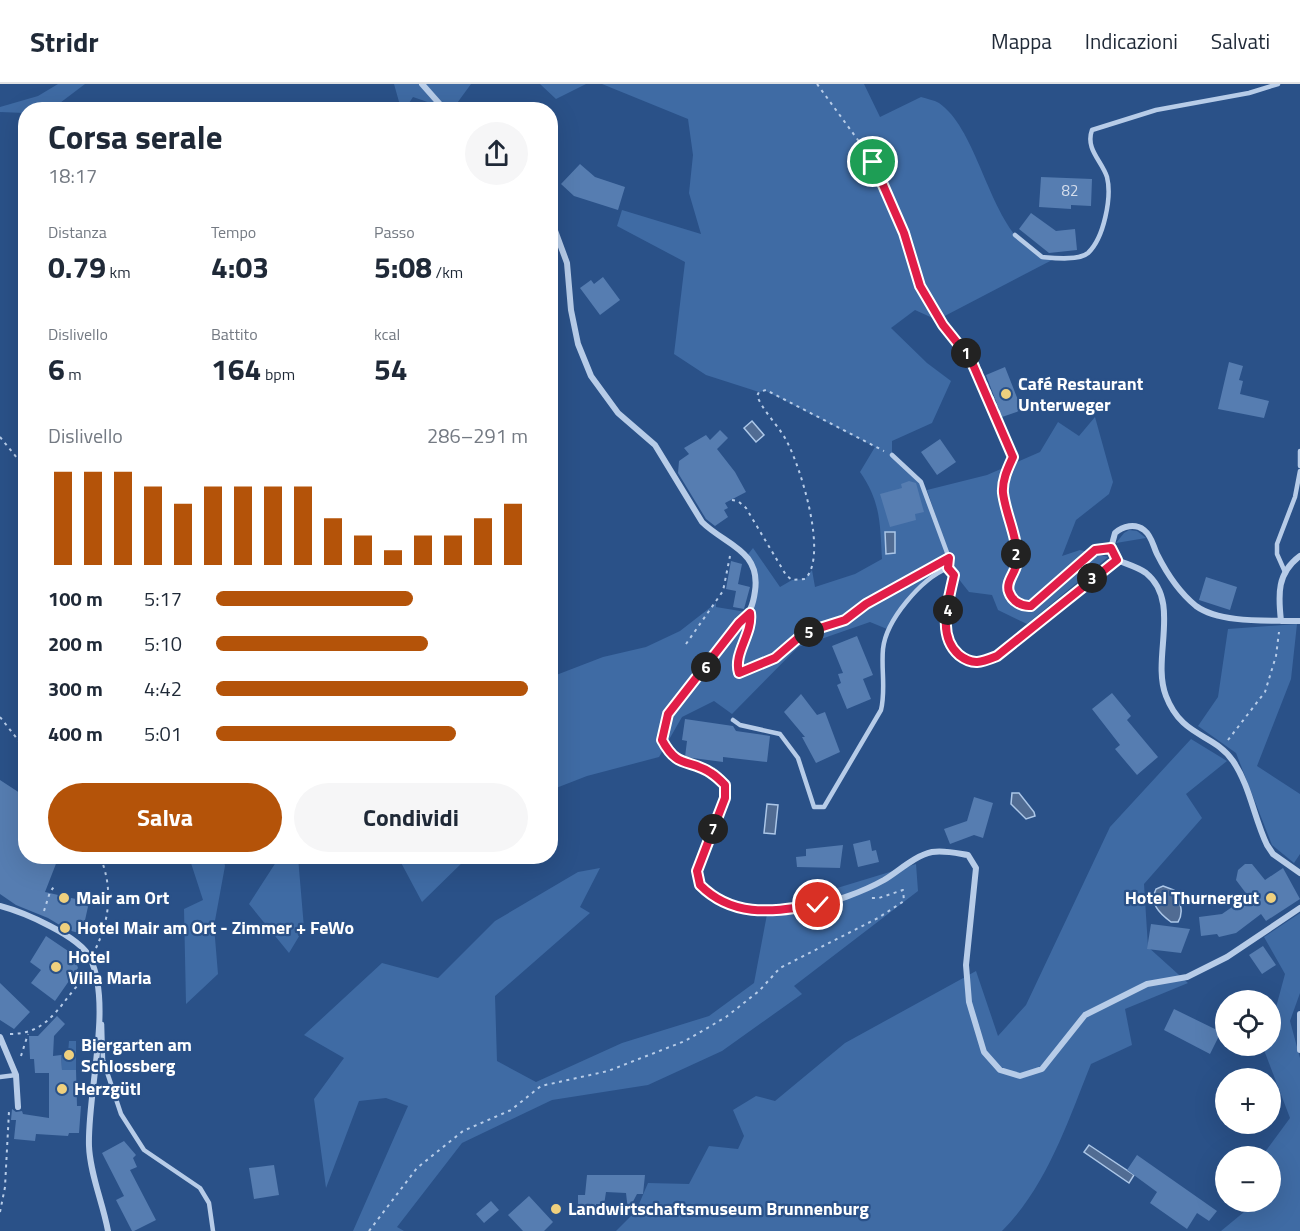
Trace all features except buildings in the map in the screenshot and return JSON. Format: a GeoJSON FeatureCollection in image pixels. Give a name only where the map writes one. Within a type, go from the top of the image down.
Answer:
{"type":"FeatureCollection","features":[{"type":"Feature","properties":{"kind":"street"},"geometry":{"type":"LineString","coordinates":[[422,84],[438,102]]}},
{"type":"Feature","properties":{"kind":"street"},"geometry":{"type":"LineString","coordinates":[[558,239],[567,263],[571,310],[578,344],[591,376],[618,413],[659,451],[702,522],[712,532],[728,539],[750,560],[757,579],[750,613],[739,623],[668,714],[662,740],[670,754],[686,765],[710,772],[725,785],[725,798],[697,871],[700,885],[726,905],[775,911],[818,905],[850,896],[930,853],[948,851],[968,855],[976,868],[966,965],[969,1002],[984,1052],[1000,1070],[1020,1076],[1042,1069],[1085,1015],[1147,984],[1188,977],[1227,957],[1300,908]]}},
{"type":"Feature","properties":{"kind":"street"},"geometry":{"type":"LineString","coordinates":[[1300,621],[1238,620],[1198,607],[1180,590],[1143,529],[1128,526],[1120,528],[1111,538],[1111,548],[1117,560],[1146,573],[1157,589],[1163,604],[1162,684],[1174,712],[1185,727],[1232,758],[1243,778],[1267,845],[1273,854],[1300,873]]}},
{"type":"Feature","properties":{"kind":"street"},"geometry":{"type":"LineString","coordinates":[[1281,621],[1280,584],[1288,565],[1300,556]]}},
{"type":"Feature","properties":{"kind":"street"},"geometry":{"type":"LineString","coordinates":[[948,568],[954,575],[945,634],[954,651],[968,662],[980,663],[997,656],[1117,560]]}},
{"type":"Feature","properties":{"kind":"street"},"geometry":{"type":"LineString","coordinates":[[0,906],[18,911],[69,938],[91,959],[97,985],[98,1010],[89,1144],[108,1231]]}},
{"type":"Feature","properties":{"kind":"street"},"geometry":{"type":"LineString","coordinates":[[1300,1014],[1298,1029],[1300,1050]]}},
{"type":"Feature","properties":{"kind":"street"},"geometry":{"type":"LineString","coordinates":[[0,1036],[16,1075],[18,1107]]}},
{"type":"Feature","properties":{"kind":"lane"},"geometry":{"type":"LineString","coordinates":[[1015,235],[1042,257],[1081,256],[1088,252],[1102,228],[1110,193],[1106,174],[1094,154],[1089,138],[1092,130],[1156,110],[1249,93],[1278,84]]}},
{"type":"Feature","properties":{"kind":"lane"},"geometry":{"type":"LineString","coordinates":[[1300,451],[1298,457],[1300,466]]}},
{"type":"Feature","properties":{"kind":"lane"},"geometry":{"type":"LineString","coordinates":[[733,720],[740,725],[780,734],[798,758],[814,807],[824,807],[881,710],[885,695],[883,651],[886,629],[924,583],[948,568],[949,558],[921,482],[892,455]]}},
{"type":"Feature","properties":{"kind":"lane"},"geometry":{"type":"LineString","coordinates":[[1285,572],[1277,554],[1277,544],[1295,497],[1300,471]]}},
{"type":"Feature","properties":{"kind":"lane"},"geometry":{"type":"LineString","coordinates":[[98,1010],[102,1018],[103,1060],[122,1114],[144,1150],[200,1188],[209,1203],[213,1231]]}},
{"type":"Feature","properties":{"kind":"lane"},"geometry":{"type":"LineString","coordinates":[[0,1077],[16,1075]]}},
{"type":"Feature","properties":{"kind":"path"},"geometry":{"type":"LineString","coordinates":[[817,84],[873,162],[904,233],[920,286],[943,325],[971,360],[1013,457],[1004,479],[1003,492],[1011,521],[1017,562],[1008,586],[1013,599],[1025,606],[1035,604],[1095,550],[1111,548]]}},
{"type":"Feature","properties":{"kind":"path"},"geometry":{"type":"LineString","coordinates":[[971,360],[977,361],[1002,419]]}},
{"type":"Feature","properties":{"kind":"path"},"geometry":{"type":"LineString","coordinates":[[732,501],[738,501],[746,508],[786,575],[792,580],[805,579],[814,562],[806,497],[792,451],[775,423],[764,411],[757,396],[759,392],[766,390],[892,455]]}},
{"type":"Feature","properties":{"kind":"path"},"geometry":{"type":"LineString","coordinates":[[0,437],[18,459]]}},
{"type":"Feature","properties":{"kind":"path"},"geometry":{"type":"LineString","coordinates":[[686,644],[723,591],[730,555],[728,539]]}},
{"type":"Feature","properties":{"kind":"path"},"geometry":{"type":"LineString","coordinates":[[750,613],[751,623],[736,664],[739,673],[775,658],[804,633],[845,620],[866,604],[920,576]]}},
{"type":"Feature","properties":{"kind":"path"},"geometry":{"type":"LineString","coordinates":[[1218,748],[1265,692],[1276,656],[1281,621]]}},
{"type":"Feature","properties":{"kind":"path"},"geometry":{"type":"LineString","coordinates":[[0,717],[18,740]]}},
{"type":"Feature","properties":{"kind":"path"},"geometry":{"type":"LineString","coordinates":[[91,959],[109,909],[107,884],[102,864]]}},
{"type":"Feature","properties":{"kind":"path"},"geometry":{"type":"LineString","coordinates":[[40,922],[50,891],[56,884]]}},
{"type":"Feature","properties":{"kind":"path"},"geometry":{"type":"LineString","coordinates":[[369,1231],[417,1168],[463,1131],[511,1110],[541,1086],[608,1071],[685,1041],[726,1017],[751,998],[780,968],[878,918],[904,901],[903,891],[879,898]]}},
{"type":"Feature","properties":{"kind":"path"},"geometry":{"type":"LineString","coordinates":[[16,1075],[21,1049],[28,1034],[48,1020],[77,986]]}},
{"type":"Feature","properties":{"kind":"path"},"geometry":{"type":"LineString","coordinates":[[0,1036],[28,1034]]}},
{"type":"Feature","properties":{"kind":"path"},"geometry":{"type":"LineString","coordinates":[[0,1212],[5,1187],[9,1110]]}},
{"type":"Feature","properties":{"kind":"shaded area"},"geometry":{"type":"Polygon","coordinates":[[[58,84],[85,84],[61,102],[18,102],[18,113],[0,112],[0,107],[38,96],[58,84]]]}},
{"type":"Feature","properties":{"kind":"shaded area"},"geometry":{"type":"Polygon","coordinates":[[[394,84],[421,84],[437,102],[428,102],[413,97],[410,102],[399,102],[394,84]]]}},
{"type":"Feature","properties":{"kind":"shaded area"},"geometry":{"type":"Polygon","coordinates":[[[423,84],[471,84],[458,102],[439,102],[423,84]]]}},
{"type":"Feature","properties":{"kind":"shaded area"},"geometry":{"type":"Polygon","coordinates":[[[540,84],[586,84],[556,99],[540,84]]]}},
{"type":"Feature","properties":{"kind":"shaded area"},"geometry":{"type":"Polygon","coordinates":[[[602,84],[864,84],[880,117],[921,97],[935,101],[955,119],[968,140],[1002,215],[1016,236],[1033,252],[1054,259],[937,320],[915,310],[891,328],[927,363],[951,381],[932,423],[892,441],[892,455],[921,482],[949,558],[948,568],[924,583],[887,629],[870,622],[798,647],[732,714],[714,701],[682,717],[659,757],[587,776],[558,787],[558,674],[603,657],[646,647],[680,631],[716,603],[716,607],[746,612],[756,592],[752,571],[746,557],[753,548],[780,587],[792,580],[805,579],[812,570],[815,587],[855,574],[882,559],[876,503],[860,472],[875,447],[766,391],[759,392],[706,375],[674,354],[685,262],[617,226],[622,210],[701,234],[689,193],[693,155],[688,119],[602,84]]]}},
{"type":"Feature","properties":{"kind":"shaded area"},"geometry":{"type":"Polygon","coordinates":[[[1095,417],[1113,482],[1109,494],[1076,520],[1062,556],[1080,550],[1108,557],[1027,624],[998,610],[992,595],[969,592],[950,568],[950,558],[927,490],[987,475],[1040,452],[1058,422],[1079,436],[1095,417]]]}},
{"type":"Feature","properties":{"kind":"shaded area"},"geometry":{"type":"Polygon","coordinates":[[[752,421],[764,435],[756,442],[744,428],[752,421]]]}},
{"type":"Feature","properties":{"kind":"shaded area"},"geometry":{"type":"Polygon","coordinates":[[[1129,530],[1137,531],[1146,538],[1116,543],[1129,530]]]}},
{"type":"Feature","properties":{"kind":"shaded area"},"geometry":{"type":"Polygon","coordinates":[[[885,532],[895,532],[895,553],[886,554],[885,532]]]}},
{"type":"Feature","properties":{"kind":"shaded area"},"geometry":{"type":"Polygon","coordinates":[[[1297,624],[1291,679],[1257,766],[1300,794],[1300,854],[1294,863],[1272,845],[1236,753],[1198,726],[1218,697],[1228,629],[1297,624]]]}},
{"type":"Feature","properties":{"kind":"shaded area"},"geometry":{"type":"Polygon","coordinates":[[[1191,739],[1227,761],[1186,794],[1202,818],[1144,884],[1148,947],[1188,983],[1125,1009],[1132,1045],[1091,1064],[1065,1130],[1044,1173],[1032,1194],[1002,1231],[616,1231],[636,1211],[648,1183],[689,1184],[709,1146],[738,1149],[744,1136],[733,1110],[756,1096],[775,1101],[845,1043],[976,971],[998,1036],[1026,1005],[1110,827],[1191,739]]]}},
{"type":"Feature","properties":{"kind":"shaded area"},"geometry":{"type":"Polygon","coordinates":[[[1012,793],[1019,793],[1035,816],[1026,819],[1011,804],[1012,793]]]}},
{"type":"Feature","properties":{"kind":"shaded area"},"geometry":{"type":"Polygon","coordinates":[[[767,804],[778,805],[775,834],[764,833],[767,804]]]}},
{"type":"Feature","properties":{"kind":"shaded area"},"geometry":{"type":"Polygon","coordinates":[[[191,864],[225,864],[214,926],[218,974],[186,1004],[184,909],[203,900],[191,864]]]}},
{"type":"Feature","properties":{"kind":"shaded area"},"geometry":{"type":"Polygon","coordinates":[[[275,864],[299,864],[304,928],[289,953],[249,904],[275,864]]]}},
{"type":"Feature","properties":{"kind":"shaded area"},"geometry":{"type":"Polygon","coordinates":[[[402,864],[461,864],[422,902],[402,864]]]}},
{"type":"Feature","properties":{"kind":"shaded area"},"geometry":{"type":"Polygon","coordinates":[[[916,864],[918,891],[794,986],[802,994],[722,1051],[648,1085],[552,1100],[462,1143],[397,1227],[404,1231],[353,1231],[408,1106],[386,1098],[359,1101],[326,1188],[314,1099],[344,1058],[304,1035],[382,963],[438,978],[495,921],[578,872],[600,868],[580,907],[590,913],[495,996],[497,1061],[536,1082],[622,1043],[709,1016],[754,983],[768,909],[916,864]]]}},
{"type":"Feature","properties":{"kind":"shaded area"},"geometry":{"type":"Polygon","coordinates":[[[1163,886],[1174,890],[1178,898],[1181,910],[1178,922],[1171,922],[1167,919],[1155,903],[1156,889],[1163,886]]]}},
{"type":"Feature","properties":{"kind":"shaded area"},"geometry":{"type":"Polygon","coordinates":[[[1300,913],[1300,993],[1290,1021],[1300,1058],[1300,1231],[1221,1231],[1244,1212],[1281,1212],[1281,1146],[1269,1146],[1278,1134],[1281,1134],[1281,1130],[1290,1118],[1281,1094],[1281,1068],[1271,1068],[1266,1056],[1281,1056],[1281,990],[1285,974],[1264,937],[1300,913]]]}},
{"type":"Feature","properties":{"kind":"shaded area"},"geometry":{"type":"Polygon","coordinates":[[[69,1041],[76,1041],[76,1070],[62,1070],[61,1055],[68,1053],[69,1041]]]}},
{"type":"Feature","properties":{"kind":"shaded area"},"geometry":{"type":"Polygon","coordinates":[[[1089,1145],[1134,1175],[1129,1183],[1084,1152],[1089,1145]]]}},
{"type":"Feature","properties":{"kind":"place","name":"Café Restaurant Unterweger"},"geometry":{"type":"Point","coordinates":[1006,394]}},
{"type":"Feature","properties":{"kind":"place","name":"Mair am Ort"},"geometry":{"type":"Point","coordinates":[64,898]}},
{"type":"Feature","properties":{"kind":"place","name":"Hotel Thurnergut"},"geometry":{"type":"Point","coordinates":[1271,898]}},
{"type":"Feature","properties":{"kind":"place","name":"Hotel Mair am Ort - Zimmer + FeWo"},"geometry":{"type":"Point","coordinates":[65,928]}},
{"type":"Feature","properties":{"kind":"place","name":"Hotel Villa Maria"},"geometry":{"type":"Point","coordinates":[56,967]}},
{"type":"Feature","properties":{"kind":"place","name":"Biergarten am Schlossberg"},"geometry":{"type":"Point","coordinates":[69,1055]}},
{"type":"Feature","properties":{"kind":"place","name":"Herzgütl"},"geometry":{"type":"Point","coordinates":[62,1089]}},
{"type":"Feature","properties":{"kind":"place","name":"Landwirtschaftsmuseum Brunnenburg"},"geometry":{"type":"Point","coordinates":[556,1209]}},
{"type":"Feature","properties":{"kind":"route"},"geometry":{"type":"LineString","coordinates":[[818,905],[761,911],[726,905],[700,885],[697,871],[725,798],[725,785],[710,772],[686,765],[670,754],[662,740],[668,714],[739,623],[750,613],[751,623],[736,664],[739,673],[753,665],[775,658],[804,633],[845,620],[866,604],[949,558],[948,568],[954,575],[945,634],[954,651],[968,662],[980,663],[997,656],[1117,560],[1111,548],[1095,550],[1031,606],[1019,604],[1009,593],[1008,586],[1017,562],[1011,521],[1003,492],[1004,479],[1013,457],[971,360],[943,325],[920,286],[914,259],[873,162]]}}]}
